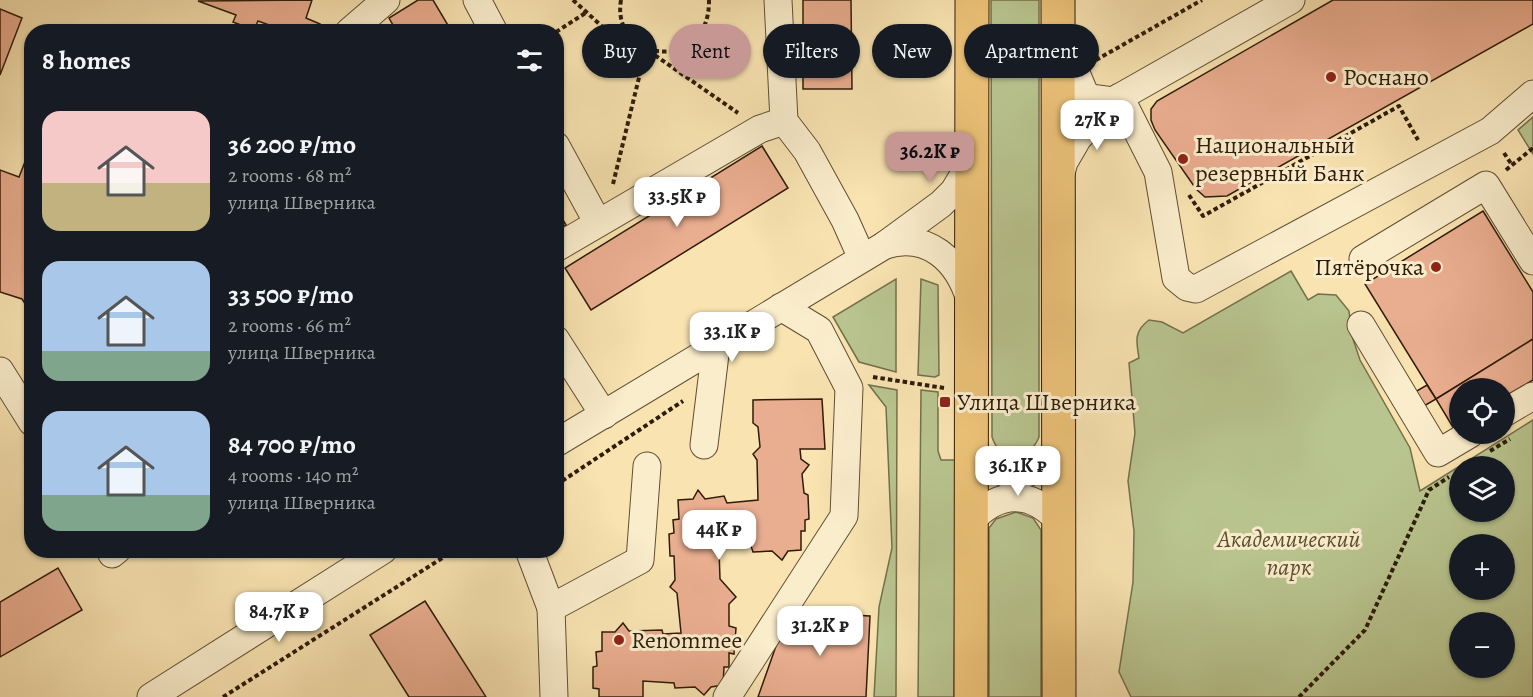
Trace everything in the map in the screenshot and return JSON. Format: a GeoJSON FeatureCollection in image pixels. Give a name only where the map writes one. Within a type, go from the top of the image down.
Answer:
{"type":"FeatureCollection","features":[{"type":"Feature","properties":{"kind":"main road"},"geometry":{"type":"LineString","coordinates":[[971,697],[972,0]]}},
{"type":"Feature","properties":{"kind":"main road"},"geometry":{"type":"LineString","coordinates":[[1058,14],[1059,697]]}},
{"type":"Feature","properties":{"kind":"street"},"geometry":{"type":"LineString","coordinates":[[358,24],[386,0]]}},
{"type":"Feature","properties":{"kind":"street"},"geometry":{"type":"LineString","coordinates":[[477,0],[490,24]]}},
{"type":"Feature","properties":{"kind":"street"},"geometry":{"type":"LineString","coordinates":[[772,125],[778,0]]}},
{"type":"Feature","properties":{"kind":"street"},"geometry":{"type":"LineString","coordinates":[[1057,187],[1064,162],[1078,138],[1117,99],[1285,2]]}},
{"type":"Feature","properties":{"kind":"street"},"geometry":{"type":"LineString","coordinates":[[1058,14],[1083,92],[1100,100],[1117,99]]}},
{"type":"Feature","properties":{"kind":"street"},"geometry":{"type":"LineString","coordinates":[[1117,99],[1158,172],[1176,278],[1187,287],[1196,289],[1490,131],[1533,94]]}},
{"type":"Feature","properties":{"kind":"street"},"geometry":{"type":"LineString","coordinates":[[564,243],[772,125]]}},
{"type":"Feature","properties":{"kind":"street"},"geometry":{"type":"LineString","coordinates":[[772,125],[812,161],[845,220],[873,252]]}},
{"type":"Feature","properties":{"kind":"street"},"geometry":{"type":"LineString","coordinates":[[564,438],[873,252],[941,204],[954,191],[964,174],[973,144]]}},
{"type":"Feature","properties":{"kind":"street"},"geometry":{"type":"LineString","coordinates":[[564,159],[601,221]]}},
{"type":"Feature","properties":{"kind":"street"},"geometry":{"type":"LineString","coordinates":[[1363,259],[1486,185],[1533,261]]}},
{"type":"Feature","properties":{"kind":"street"},"geometry":{"type":"LineString","coordinates":[[873,252],[901,240],[918,242],[937,252],[952,264],[964,283],[973,310]]}},
{"type":"Feature","properties":{"kind":"street"},"geometry":{"type":"LineString","coordinates":[[727,697],[844,516],[849,387],[819,330],[781,307]]}},
{"type":"Feature","properties":{"kind":"street"},"geometry":{"type":"LineString","coordinates":[[1361,326],[1438,453],[1477,444]]}},
{"type":"Feature","properties":{"kind":"street"},"geometry":{"type":"LineString","coordinates":[[704,445],[716,346]]}},
{"type":"Feature","properties":{"kind":"street"},"geometry":{"type":"LineString","coordinates":[[564,352],[604,415]]}},
{"type":"Feature","properties":{"kind":"street"},"geometry":{"type":"LineString","coordinates":[[0,371],[24,410]]}},
{"type":"Feature","properties":{"kind":"street"},"geometry":{"type":"LineString","coordinates":[[1515,418],[1533,396]]}},
{"type":"Feature","properties":{"kind":"street"},"geometry":{"type":"LineString","coordinates":[[973,449],[982,462],[995,470],[1017,474],[1039,468],[1051,458],[1059,446]]}},
{"type":"Feature","properties":{"kind":"street"},"geometry":{"type":"LineString","coordinates":[[552,608],[640,560],[647,466]]}},
{"type":"Feature","properties":{"kind":"street"},"geometry":{"type":"LineString","coordinates":[[971,521],[983,508],[998,500],[1015,497],[1032,500],[1047,508],[1059,521]]}},
{"type":"Feature","properties":{"kind":"street"},"geometry":{"type":"LineString","coordinates":[[532,558],[552,608],[555,697]]}},
{"type":"Feature","properties":{"kind":"street"},"geometry":{"type":"LineString","coordinates":[[151,697],[351,559]]}},
{"type":"Feature","properties":{"kind":"path"},"geometry":{"type":"LineString","coordinates":[[573,0],[600,24]]}},
{"type":"Feature","properties":{"kind":"path"},"geometry":{"type":"LineString","coordinates":[[621,0],[620,7],[625,24]]}},
{"type":"Feature","properties":{"kind":"path"},"geometry":{"type":"LineString","coordinates":[[657,51],[665,53],[691,45],[704,31],[709,0]]}},
{"type":"Feature","properties":{"kind":"path"},"geometry":{"type":"LineString","coordinates":[[1099,58],[1128,44],[1202,0]]}},
{"type":"Feature","properties":{"kind":"path"},"geometry":{"type":"LineString","coordinates":[[564,27],[587,12]]}},
{"type":"Feature","properties":{"kind":"path"},"geometry":{"type":"LineString","coordinates":[[657,56],[772,125]]}},
{"type":"Feature","properties":{"kind":"path"},"geometry":{"type":"LineString","coordinates":[[601,221],[638,78]]}},
{"type":"Feature","properties":{"kind":"path"},"geometry":{"type":"LineString","coordinates":[[1185,189],[1203,216],[1399,106],[1421,145]]}},
{"type":"Feature","properties":{"kind":"path"},"geometry":{"type":"LineString","coordinates":[[1508,159],[1512,165],[1533,148]]}},
{"type":"Feature","properties":{"kind":"path"},"geometry":{"type":"LineString","coordinates":[[840,370],[902,383],[944,388]]}},
{"type":"Feature","properties":{"kind":"path"},"geometry":{"type":"LineString","coordinates":[[943,376],[944,398]]}},
{"type":"Feature","properties":{"kind":"path"},"geometry":{"type":"LineString","coordinates":[[564,480],[710,382]]}},
{"type":"Feature","properties":{"kind":"path"},"geometry":{"type":"LineString","coordinates":[[1299,697],[1365,630],[1429,490],[1449,478]]}},
{"type":"Feature","properties":{"kind":"path"},"geometry":{"type":"LineString","coordinates":[[223,697],[442,558]]}},
{"type":"Feature","properties":{"kind":"green space"},"geometry":{"type":"Polygon","coordinates":[[[991,0],[1039,0],[1039,24],[991,24],[991,0]]]}},
{"type":"Feature","properties":{"kind":"green space"},"geometry":{"type":"Polygon","coordinates":[[[991,78],[1039,78],[1039,437],[1029,451],[1015,456],[1001,451],[992,437],[991,78]]]}},
{"type":"Feature","properties":{"kind":"green space"},"geometry":{"type":"Polygon","coordinates":[[[1533,117],[1533,154],[1518,130],[1533,117]]]}},
{"type":"Feature","properties":{"kind":"green space","name":"Академический парк"},"geometry":{"type":"Polygon","coordinates":[[[1291,271],[1308,300],[1318,294],[1336,295],[1349,311],[1352,336],[1360,360],[1410,448],[1420,491],[1449,473],[1449,522],[1515,522],[1515,456],[1476,456],[1495,444],[1515,444],[1515,431],[1533,420],[1533,697],[1131,697],[1119,672],[1133,582],[1134,531],[1128,481],[1135,433],[1129,363],[1139,358],[1137,337],[1144,324],[1149,320],[1162,322],[1183,333],[1291,271]]]}},
{"type":"Feature","properties":{"kind":"green space"},"geometry":{"type":"Polygon","coordinates":[[[896,279],[896,372],[859,362],[833,317],[896,279]]]}},
{"type":"Feature","properties":{"kind":"green space"},"geometry":{"type":"Polygon","coordinates":[[[921,279],[938,285],[939,375],[935,377],[918,375],[921,279]]]}},
{"type":"Feature","properties":{"kind":"green space"},"geometry":{"type":"Polygon","coordinates":[[[869,385],[897,390],[896,697],[874,697],[879,607],[892,548],[886,407],[869,385]]]}},
{"type":"Feature","properties":{"kind":"green space"},"geometry":{"type":"Polygon","coordinates":[[[921,390],[938,392],[938,451],[941,460],[956,460],[954,697],[918,697],[921,390]]]}},
{"type":"Feature","properties":{"kind":"green space"},"geometry":{"type":"Polygon","coordinates":[[[1016,512],[1033,518],[1041,530],[1041,697],[989,697],[989,528],[996,519],[1016,512]]]}},
{"type":"Feature","properties":{"kind":"building"},"geometry":{"type":"Polygon","coordinates":[[[312,0],[306,18],[320,24],[266,24],[258,21],[257,24],[238,24],[233,22],[236,15],[198,1],[312,0]]]}},
{"type":"Feature","properties":{"kind":"building"},"geometry":{"type":"Polygon","coordinates":[[[418,0],[433,0],[447,24],[392,24],[389,18],[418,0]]]}},
{"type":"Feature","properties":{"kind":"building"},"geometry":{"type":"Polygon","coordinates":[[[803,0],[851,0],[851,24],[803,24],[803,0]]]}},
{"type":"Feature","properties":{"kind":"building"},"geometry":{"type":"Polygon","coordinates":[[[1333,0],[1533,0],[1533,24],[1227,196],[1205,197],[1196,189],[1155,130],[1151,120],[1151,109],[1157,101],[1333,0]]]}},
{"type":"Feature","properties":{"kind":"building"},"geometry":{"type":"Polygon","coordinates":[[[0,9],[22,18],[0,75],[0,9]]]}},
{"type":"Feature","properties":{"kind":"building"},"geometry":{"type":"Polygon","coordinates":[[[803,78],[852,78],[852,89],[803,89],[803,78]]]}},
{"type":"Feature","properties":{"kind":"building"},"geometry":{"type":"Polygon","coordinates":[[[762,146],[788,188],[591,310],[565,268],[762,146]]]}},
{"type":"Feature","properties":{"kind":"building"},"geometry":{"type":"Polygon","coordinates":[[[24,164],[24,302],[22,299],[0,292],[0,170],[19,177],[24,164]]]}},
{"type":"Feature","properties":{"kind":"building"},"geometry":{"type":"Polygon","coordinates":[[[1483,211],[1533,292],[1533,339],[1470,378],[1449,378],[1449,391],[1436,399],[1365,284],[1483,211]]]}},
{"type":"Feature","properties":{"kind":"building"},"geometry":{"type":"Polygon","coordinates":[[[1533,339],[1533,380],[1515,391],[1515,378],[1470,378],[1533,339]]]}},
{"type":"Feature","properties":{"kind":"building"},"geometry":{"type":"Polygon","coordinates":[[[1427,385],[1436,399],[1424,406],[1415,392],[1427,385]]]}},
{"type":"Feature","properties":{"kind":"building"},"geometry":{"type":"Polygon","coordinates":[[[1449,391],[1449,421],[1436,399],[1449,391]]]}},
{"type":"Feature","properties":{"kind":"building"},"geometry":{"type":"Polygon","coordinates":[[[822,399],[825,449],[800,449],[801,459],[809,465],[802,474],[804,493],[808,495],[809,519],[805,520],[805,531],[801,531],[801,550],[788,551],[782,560],[772,551],[753,552],[751,546],[719,549],[720,579],[736,597],[729,604],[729,626],[736,628],[734,654],[729,653],[729,667],[724,667],[723,685],[711,687],[704,695],[695,687],[675,688],[674,683],[643,681],[643,697],[599,697],[599,689],[593,688],[593,667],[597,666],[596,652],[602,651],[602,632],[615,632],[623,623],[629,631],[662,630],[663,634],[681,633],[677,593],[670,587],[675,580],[674,556],[670,556],[669,534],[674,533],[673,520],[679,519],[678,500],[693,499],[698,490],[705,499],[724,496],[727,503],[758,500],[757,460],[753,454],[760,447],[758,427],[753,423],[753,400],[822,399]]]}},
{"type":"Feature","properties":{"kind":"building"},"geometry":{"type":"Polygon","coordinates":[[[58,568],[82,610],[0,657],[0,602],[58,568]]]}},
{"type":"Feature","properties":{"kind":"building"},"geometry":{"type":"Polygon","coordinates":[[[425,601],[486,697],[409,697],[370,635],[425,601]]]}},
{"type":"Feature","properties":{"kind":"building"},"geometry":{"type":"Polygon","coordinates":[[[788,612],[870,616],[866,697],[758,697],[788,612]]]}},
{"type":"Feature","properties":{"kind":"place","name":"Роснано"},"geometry":{"type":"Point","coordinates":[1331,77]}},
{"type":"Feature","properties":{"kind":"place","name":"Национальный резервный Банк"},"geometry":{"type":"Point","coordinates":[1183,159]}},
{"type":"Feature","properties":{"kind":"place","name":"Пятёрочка"},"geometry":{"type":"Point","coordinates":[1436,267]}},
{"type":"Feature","properties":{"kind":"place","name":"Улица Шверника"},"geometry":{"type":"Point","coordinates":[945,402]}},
{"type":"Feature","properties":{"kind":"place","name":"Renommee"},"geometry":{"type":"Point","coordinates":[619,640]}}]}
